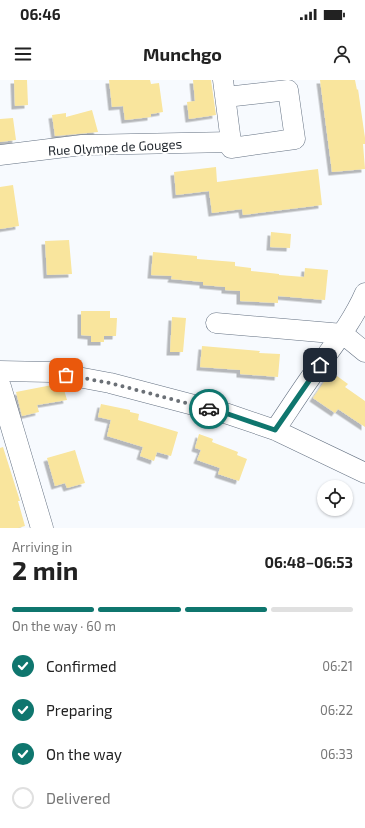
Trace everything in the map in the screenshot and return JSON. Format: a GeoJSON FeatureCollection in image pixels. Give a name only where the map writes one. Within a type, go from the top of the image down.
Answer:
{"type":"FeatureCollection","features":[{"type":"Feature","properties":{"kind":"street","name":"Rue Olympe de Gouges"},"geometry":{"type":"LineString","coordinates":[[225,89],[288,90],[295,139],[231,148],[231,142],[225,89]]}},
{"type":"Feature","properties":{"kind":"street","name":"Rue Olympe de Gouges"},"geometry":{"type":"LineString","coordinates":[[0,155],[82,146],[231,142]]}},
{"type":"Feature","properties":{"kind":"street"},"geometry":{"type":"LineString","coordinates":[[275,430],[312,375],[343,334],[357,312],[365,293]]}},
{"type":"Feature","properties":{"kind":"street"},"geometry":{"type":"LineString","coordinates":[[216,323],[343,334],[365,352]]}},
{"type":"Feature","properties":{"kind":"street"},"geometry":{"type":"LineString","coordinates":[[0,371],[51,372],[110,383],[228,414],[275,430],[365,473]]}},
{"type":"Feature","properties":{"kind":"street"},"geometry":{"type":"LineString","coordinates":[[0,387],[42,528]]}},
{"type":"Feature","properties":{"kind":"building"},"geometry":{"type":"Polygon","coordinates":[[[14,80],[27,80],[28,105],[15,106],[14,80]]]}},
{"type":"Feature","properties":{"kind":"building"},"geometry":{"type":"Polygon","coordinates":[[[109,80],[150,80],[151,84],[159,83],[163,112],[151,114],[151,117],[125,120],[123,106],[112,107],[109,80]]]}},
{"type":"Feature","properties":{"kind":"building"},"geometry":{"type":"Polygon","coordinates":[[[193,80],[211,80],[216,115],[189,119],[187,102],[195,101],[193,80]]]}},
{"type":"Feature","properties":{"kind":"building"},"geometry":{"type":"Polygon","coordinates":[[[320,80],[355,80],[357,90],[358,89],[365,138],[365,144],[363,144],[365,169],[332,172],[320,80]]]}},
{"type":"Feature","properties":{"kind":"building"},"geometry":{"type":"Polygon","coordinates":[[[92,110],[98,132],[55,136],[52,115],[66,113],[66,117],[92,110]]]}},
{"type":"Feature","properties":{"kind":"building"},"geometry":{"type":"Polygon","coordinates":[[[13,118],[16,140],[0,142],[0,119],[13,118]]]}},
{"type":"Feature","properties":{"kind":"building"},"geometry":{"type":"Polygon","coordinates":[[[216,167],[217,182],[318,169],[322,205],[243,215],[242,209],[212,213],[209,191],[176,195],[174,172],[216,167]]]}},
{"type":"Feature","properties":{"kind":"building"},"geometry":{"type":"Polygon","coordinates":[[[13,185],[19,226],[0,229],[0,187],[13,185]]]}},
{"type":"Feature","properties":{"kind":"building"},"geometry":{"type":"Polygon","coordinates":[[[271,232],[291,234],[290,248],[270,247],[271,232]]]}},
{"type":"Feature","properties":{"kind":"building"},"geometry":{"type":"Polygon","coordinates":[[[69,240],[72,274],[47,275],[45,241],[69,240]]]}},
{"type":"Feature","properties":{"kind":"building"},"geometry":{"type":"Polygon","coordinates":[[[153,252],[197,256],[197,259],[235,262],[235,266],[251,268],[251,271],[279,275],[304,277],[305,268],[328,270],[325,300],[278,296],[278,303],[240,301],[240,291],[225,290],[225,287],[203,285],[203,282],[171,279],[172,276],[151,275],[153,252]]]}},
{"type":"Feature","properties":{"kind":"building"},"geometry":{"type":"Polygon","coordinates":[[[81,311],[110,311],[110,318],[117,318],[116,336],[104,336],[104,342],[91,342],[91,336],[81,335],[81,311]]]}},
{"type":"Feature","properties":{"kind":"building"},"geometry":{"type":"Polygon","coordinates":[[[172,317],[186,318],[183,352],[170,352],[172,317]]]}},
{"type":"Feature","properties":{"kind":"building"},"geometry":{"type":"Polygon","coordinates":[[[202,346],[280,354],[278,377],[240,374],[240,370],[200,367],[202,346]]]}},
{"type":"Feature","properties":{"kind":"building"},"geometry":{"type":"Polygon","coordinates":[[[328,376],[334,380],[337,376],[348,384],[345,387],[365,401],[365,427],[338,409],[335,413],[313,398],[328,376]]]}},
{"type":"Feature","properties":{"kind":"building"},"geometry":{"type":"Polygon","coordinates":[[[52,385],[63,386],[67,400],[37,405],[39,412],[22,416],[16,392],[52,385]]]}},
{"type":"Feature","properties":{"kind":"building"},"geometry":{"type":"Polygon","coordinates":[[[101,404],[130,410],[130,412],[139,414],[138,420],[178,432],[171,456],[157,452],[154,461],[140,456],[143,447],[107,436],[111,420],[98,417],[101,404]]]}},
{"type":"Feature","properties":{"kind":"building"},"geometry":{"type":"Polygon","coordinates":[[[199,434],[213,439],[212,442],[238,452],[237,455],[247,459],[239,481],[218,474],[220,468],[197,460],[201,450],[195,448],[199,434]]]}},
{"type":"Feature","properties":{"kind":"building"},"geometry":{"type":"Polygon","coordinates":[[[3,447],[20,501],[18,501],[25,526],[18,528],[0,528],[0,448],[3,447]]]}},
{"type":"Feature","properties":{"kind":"building"},"geometry":{"type":"Polygon","coordinates":[[[75,450],[85,483],[67,488],[65,483],[55,486],[47,458],[75,450]]]}},
{"type":"Feature","properties":{"kind":"way so far"},"geometry":{"type":"LineString","coordinates":[[66,375],[110,383],[209,409]]}},
{"type":"Feature","properties":{"kind":"route"},"geometry":{"type":"LineString","coordinates":[[209,409],[275,430],[320,365]]}}]}
